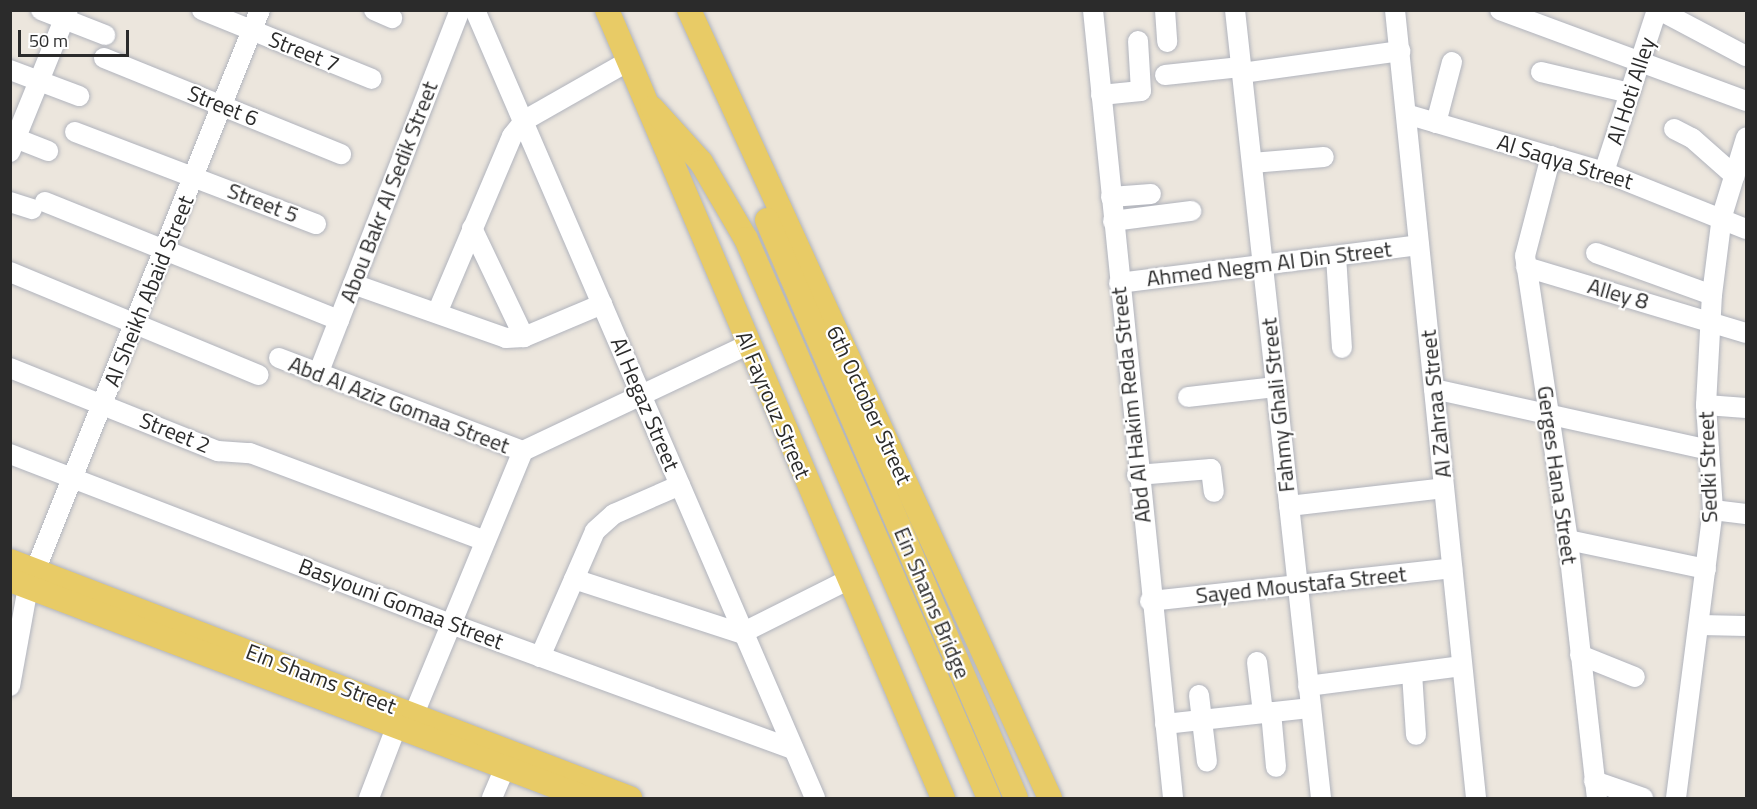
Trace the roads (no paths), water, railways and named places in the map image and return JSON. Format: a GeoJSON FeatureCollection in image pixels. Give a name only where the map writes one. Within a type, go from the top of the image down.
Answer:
{"type":"FeatureCollection","features":[{"type":"Feature","properties":{"kind":"main road","name":"Al Fayrouz Street"},"geometry":{"type":"LineString","coordinates":[[607,10],[747,345],[943,798]]}},
{"type":"Feature","properties":{"kind":"main road","name":"6th October Street"},"geometry":{"type":"LineString","coordinates":[[689,10],[1050,798]]}},
{"type":"Feature","properties":{"kind":"main road","name":"Ein Shams Bridge"},"geometry":{"type":"LineString","coordinates":[[717,73],[745,168],[1016,798]]}},
{"type":"Feature","properties":{"kind":"main road","name":"Ein Shams Bridge"},"geometry":{"type":"LineString","coordinates":[[645,101],[701,162],[746,239],[989,798]]}},
{"type":"Feature","properties":{"kind":"main road","name":"Ein Shams Street"},"geometry":{"type":"LineString","coordinates":[[10,561],[24,579],[628,798]]}},
{"type":"Feature","properties":{"kind":"main road","name":"Ein Shams Street"},"geometry":{"type":"LineString","coordinates":[[404,716],[505,768],[586,798]]}},
{"type":"Feature","properties":{"kind":"street"},"geometry":{"type":"LineString","coordinates":[[41,10],[66,15],[105,35]]}},
{"type":"Feature","properties":{"kind":"street","name":"Street 7"},"geometry":{"type":"LineString","coordinates":[[202,10],[372,79]]}},
{"type":"Feature","properties":{"kind":"street","name":"Al Sheikh Abaid Street"},"geometry":{"type":"LineString","coordinates":[[10,686],[24,579],[74,480],[260,10]]}},
{"type":"Feature","properties":{"kind":"street","name":"Abou Bakr Al Sedik Street"},"geometry":{"type":"LineString","coordinates":[[318,374],[460,10]]}},
{"type":"Feature","properties":{"kind":"street","name":"Al Hegaz Street"},"geometry":{"type":"LineString","coordinates":[[475,10],[525,120],[814,798]]}},
{"type":"Feature","properties":{"kind":"street","name":"Abd Al Hakim Reda Street"},"geometry":{"type":"LineString","coordinates":[[1093,10],[1137,475],[1173,798]]}},
{"type":"Feature","properties":{"kind":"street"},"geometry":{"type":"LineString","coordinates":[[1165,10],[1167,42]]}},
{"type":"Feature","properties":{"kind":"street","name":"Fahmy Ghali Street"},"geometry":{"type":"LineString","coordinates":[[1235,10],[1321,798]]}},
{"type":"Feature","properties":{"kind":"street","name":"Al Zahraa Street"},"geometry":{"type":"LineString","coordinates":[[1395,10],[1476,798]]}},
{"type":"Feature","properties":{"kind":"street"},"geometry":{"type":"LineString","coordinates":[[1500,10],[1746,101]]}},
{"type":"Feature","properties":{"kind":"street"},"geometry":{"type":"LineString","coordinates":[[1658,10],[1746,56]]}},
{"type":"Feature","properties":{"kind":"street","name":"Al Hoti Alley"},"geometry":{"type":"LineString","coordinates":[[1604,172],[1658,10]]}},
{"type":"Feature","properties":{"kind":"street"},"geometry":{"type":"LineString","coordinates":[[48,151],[12,142],[66,15]]}},
{"type":"Feature","properties":{"kind":"street"},"geometry":{"type":"LineString","coordinates":[[1101,95],[1141,91],[1137,41]]}},
{"type":"Feature","properties":{"kind":"street"},"geometry":{"type":"LineString","coordinates":[[1165,75],[1242,70],[1400,51]]}},
{"type":"Feature","properties":{"kind":"street","name":"Street 6"},"geometry":{"type":"LineString","coordinates":[[104,58],[341,154]]}},
{"type":"Feature","properties":{"kind":"street"},"geometry":{"type":"LineString","coordinates":[[437,313],[505,150],[525,120],[629,61]]}},
{"type":"Feature","properties":{"kind":"street"},"geometry":{"type":"LineString","coordinates":[[1436,123],[1452,62]]}},
{"type":"Feature","properties":{"kind":"street"},"geometry":{"type":"LineString","coordinates":[[10,70],[79,96]]}},
{"type":"Feature","properties":{"kind":"street"},"geometry":{"type":"LineString","coordinates":[[1541,72],[1630,93]]}},
{"type":"Feature","properties":{"kind":"street","name":"Al Saqya Street"},"geometry":{"type":"LineString","coordinates":[[1406,114],[1604,172],[1722,216],[1746,229]]}},
{"type":"Feature","properties":{"kind":"street"},"geometry":{"type":"LineString","coordinates":[[1674,129],[1735,176]]}},
{"type":"Feature","properties":{"kind":"street","name":"Street 5"},"geometry":{"type":"LineString","coordinates":[[75,132],[316,224]]}},
{"type":"Feature","properties":{"kind":"street","name":"Sedki Street"},"geometry":{"type":"LineString","coordinates":[[1676,798],[1713,510],[1706,405],[1712,296],[1722,216],[1746,138]]}},
{"type":"Feature","properties":{"kind":"street","name":"Gerges Hana Street"},"geometry":{"type":"LineString","coordinates":[[1551,156],[1528,229],[1526,267],[1568,540],[1595,790]]}},
{"type":"Feature","properties":{"kind":"street"},"geometry":{"type":"LineString","coordinates":[[1252,164],[1324,157]]}},
{"type":"Feature","properties":{"kind":"street"},"geometry":{"type":"LineString","coordinates":[[1111,197],[1151,194]]}},
{"type":"Feature","properties":{"kind":"street"},"geometry":{"type":"LineString","coordinates":[[10,202],[39,206],[167,248],[284,295],[339,320]]}},
{"type":"Feature","properties":{"kind":"street"},"geometry":{"type":"LineString","coordinates":[[1113,220],[1191,211]]}},
{"type":"Feature","properties":{"kind":"street"},"geometry":{"type":"LineString","coordinates":[[472,228],[524,338]]}},
{"type":"Feature","properties":{"kind":"street","name":"Ahmed Negm Al Din Street"},"geometry":{"type":"LineString","coordinates":[[1119,284],[1419,245]]}},
{"type":"Feature","properties":{"kind":"street"},"geometry":{"type":"LineString","coordinates":[[1596,253],[1712,296]]}},
{"type":"Feature","properties":{"kind":"street"},"geometry":{"type":"LineString","coordinates":[[1336,256],[1342,348]]}},
{"type":"Feature","properties":{"kind":"street","name":"Alley 8"},"geometry":{"type":"LineString","coordinates":[[1526,267],[1746,333]]}},
{"type":"Feature","properties":{"kind":"street"},"geometry":{"type":"LineString","coordinates":[[10,272],[259,375]]}},
{"type":"Feature","properties":{"kind":"street"},"geometry":{"type":"LineString","coordinates":[[354,284],[506,338],[524,338],[602,304]]}},
{"type":"Feature","properties":{"kind":"street","name":"Abd Al Aziz Gomaa Street"},"geometry":{"type":"LineString","coordinates":[[279,358],[523,451],[747,345]]}},
{"type":"Feature","properties":{"kind":"street","name":"Street 2"},"geometry":{"type":"LineString","coordinates":[[10,368],[218,451],[240,451],[485,542]]}},
{"type":"Feature","properties":{"kind":"street"},"geometry":{"type":"LineString","coordinates":[[1188,397],[1276,387]]}},
{"type":"Feature","properties":{"kind":"street"},"geometry":{"type":"LineString","coordinates":[[1434,389],[1709,450]]}},
{"type":"Feature","properties":{"kind":"street"},"geometry":{"type":"LineString","coordinates":[[1706,405],[1746,408]]}},
{"type":"Feature","properties":{"kind":"street"},"geometry":{"type":"LineString","coordinates":[[369,798],[404,716],[451,624],[523,451]]}},
{"type":"Feature","properties":{"kind":"street","name":"Basyouni Gomaa Street"},"geometry":{"type":"LineString","coordinates":[[10,454],[451,624],[793,749]]}},
{"type":"Feature","properties":{"kind":"street"},"geometry":{"type":"LineString","coordinates":[[1137,475],[1211,469],[1214,492]]}},
{"type":"Feature","properties":{"kind":"street"},"geometry":{"type":"LineString","coordinates":[[540,657],[574,579],[603,522],[680,485]]}},
{"type":"Feature","properties":{"kind":"street"},"geometry":{"type":"LineString","coordinates":[[1289,506],[1444,488]]}},
{"type":"Feature","properties":{"kind":"street"},"geometry":{"type":"LineString","coordinates":[[1713,510],[1746,513]]}},
{"type":"Feature","properties":{"kind":"street"},"geometry":{"type":"LineString","coordinates":[[1568,540],[1706,569]]}},
{"type":"Feature","properties":{"kind":"street","name":"Sayed Moustafa Street"},"geometry":{"type":"LineString","coordinates":[[1150,601],[1452,568]]}},
{"type":"Feature","properties":{"kind":"street"},"geometry":{"type":"LineString","coordinates":[[574,579],[745,633],[848,580]]}},
{"type":"Feature","properties":{"kind":"street"},"geometry":{"type":"LineString","coordinates":[[1700,625],[1746,626]]}},
{"type":"Feature","properties":{"kind":"street"},"geometry":{"type":"LineString","coordinates":[[1580,655],[1635,677]]}},
{"type":"Feature","properties":{"kind":"street"},"geometry":{"type":"LineString","coordinates":[[1257,662],[1276,767]]}},
{"type":"Feature","properties":{"kind":"street"},"geometry":{"type":"LineString","coordinates":[[1308,686],[1462,666]]}},
{"type":"Feature","properties":{"kind":"street"},"geometry":{"type":"LineString","coordinates":[[1412,673],[1416,735]]}},
{"type":"Feature","properties":{"kind":"street"},"geometry":{"type":"LineString","coordinates":[[1199,695],[1207,762]]}},
{"type":"Feature","properties":{"kind":"street"},"geometry":{"type":"LineString","coordinates":[[1165,724],[1311,708]]}},
{"type":"Feature","properties":{"kind":"street"},"geometry":{"type":"LineString","coordinates":[[492,798],[505,768]]}},
{"type":"Feature","properties":{"kind":"street"},"geometry":{"type":"LineString","coordinates":[[1595,790],[1643,798]]}}]}
